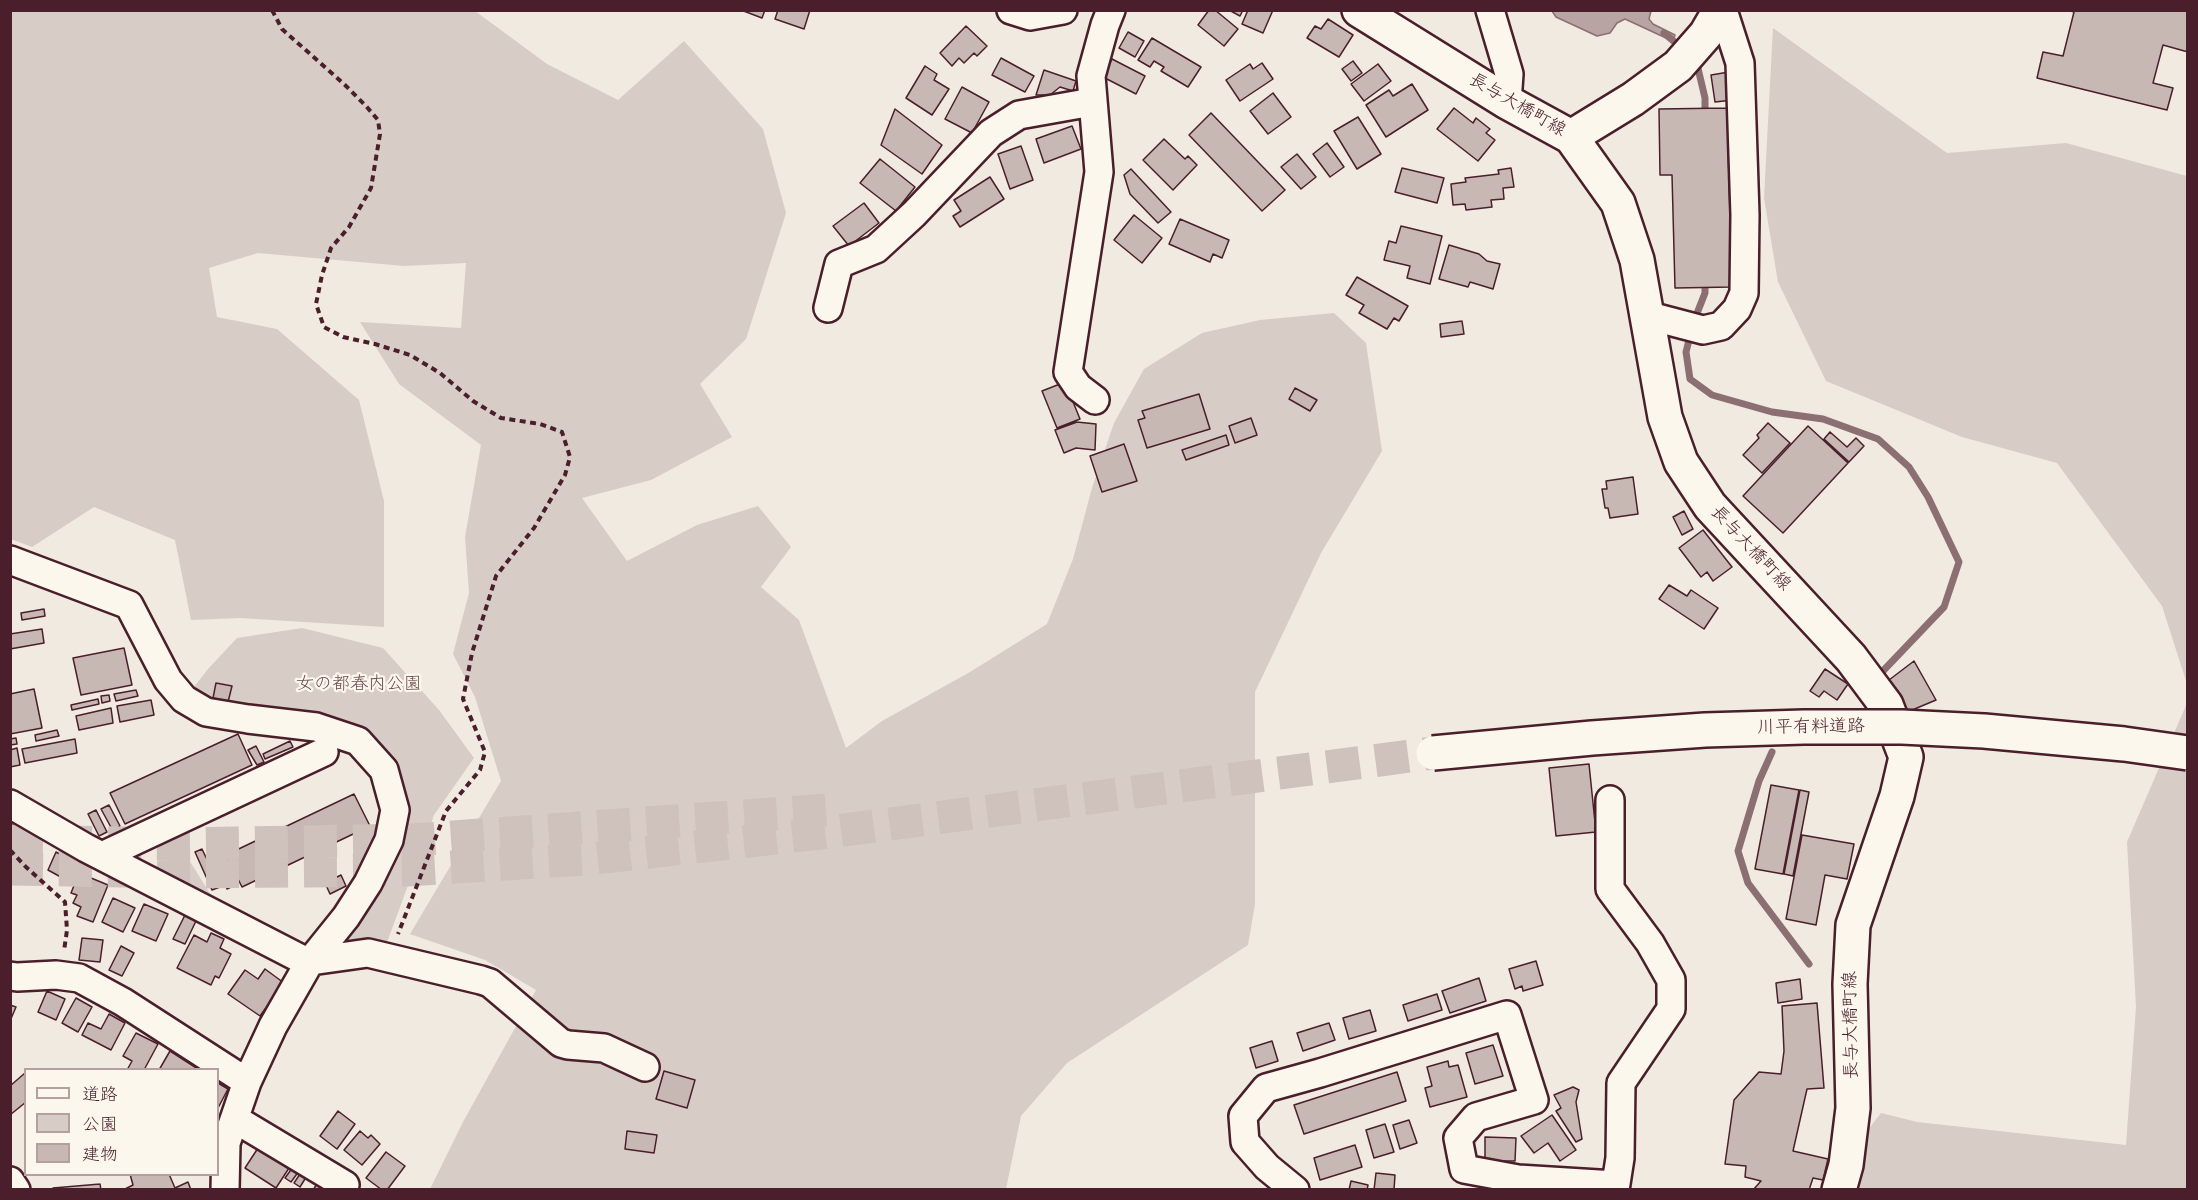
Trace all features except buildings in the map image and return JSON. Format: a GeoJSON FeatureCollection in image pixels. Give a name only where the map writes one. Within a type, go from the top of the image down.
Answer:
{"type":"FeatureCollection","features":[{"type":"Feature","properties":{"kind":"main road","name":"長与大橋町線"},"geometry":{"type":"LineString","coordinates":[[1359,10],[1508,102],[1571,137],[1618,203],[1637,260],[1665,417],[1681,462],[1710,506],[1851,658],[1886,705],[1906,758],[1898,796],[1853,925],[1850,984],[1853,1108],[1846,1165],[1839,1190]]}},
{"type":"Feature","properties":{"kind":"main road"},"geometry":{"type":"LineString","coordinates":[[1571,137],[1633,99],[1689,54],[1722,10]]}},
{"type":"Feature","properties":{"kind":"main road","name":"川平有料道路"},"geometry":{"type":"LineString","coordinates":[[2187,739],[1986,718],[1814,713],[1592,722],[1434,745],[1682,732],[1815,727],[1902,727],[1984,731],[2124,744],[2187,753]]}},
{"type":"Feature","properties":{"kind":"street"},"geometry":{"type":"LineString","coordinates":[[1011,10],[1030,16],[1063,10]]}},
{"type":"Feature","properties":{"kind":"street"},"geometry":{"type":"LineString","coordinates":[[1095,400],[1078,387],[1068,372],[1099,172],[1091,76],[1105,25],[1112,10]]}},
{"type":"Feature","properties":{"kind":"street"},"geometry":{"type":"LineString","coordinates":[[1490,10],[1509,74],[1508,102]]}},
{"type":"Feature","properties":{"kind":"street"},"geometry":{"type":"LineString","coordinates":[[1646,315],[1691,327],[1721,326],[1737,309],[1744,293],[1745,215],[1740,63],[1722,10]]}},
{"type":"Feature","properties":{"kind":"street"},"geometry":{"type":"LineString","coordinates":[[828,308],[839,264],[876,249],[914,214],[991,133],[1019,115],[1092,102]]}},
{"type":"Feature","properties":{"kind":"street"},"geometry":{"type":"LineString","coordinates":[[10,560],[129,605],[168,680],[184,699],[206,712],[316,727],[358,741],[384,770],[395,810],[389,840],[368,883],[310,962],[273,1026],[248,1082],[226,1143],[225,1190]]}},
{"type":"Feature","properties":{"kind":"street"},"geometry":{"type":"LineString","coordinates":[[102,856],[324,752]]}},
{"type":"Feature","properties":{"kind":"street"},"geometry":{"type":"LineString","coordinates":[[1295,1190],[1267,1167],[1245,1142],[1243,1116],[1266,1088],[1507,1016],[1534,1100],[1476,1117],[1458,1138],[1464,1169],[1515,1184],[1615,1187],[1620,1158],[1622,1083],[1671,1009],[1671,980],[1650,943],[1610,889],[1610,800]]}},
{"type":"Feature","properties":{"kind":"street"},"geometry":{"type":"LineString","coordinates":[[10,804],[102,856],[310,962],[368,953],[490,983],[561,1043],[604,1048],[645,1067]]}},
{"type":"Feature","properties":{"kind":"street"},"geometry":{"type":"LineString","coordinates":[[10,976],[61,975],[80,978],[123,1002],[248,1082]]}},
{"type":"Feature","properties":{"kind":"street"},"geometry":{"type":"LineString","coordinates":[[235,1119],[345,1185]]}},
{"type":"Feature","properties":{"kind":"street"},"geometry":{"type":"LineString","coordinates":[[10,1181],[16,1190]]}},
{"type":"Feature","properties":{"kind":"path"},"geometry":{"type":"LineString","coordinates":[[272,10],[282,29],[345,85],[378,120],[380,134],[371,188],[349,227],[331,248],[322,274],[316,304],[324,327],[343,337],[375,344],[410,356],[440,373],[473,401],[501,418],[540,423],[562,432],[570,457],[565,474],[534,528],[496,576],[472,653],[463,699],[485,752],[480,770],[446,811],[389,958]]}},
{"type":"Feature","properties":{"kind":"path"},"geometry":{"type":"LineString","coordinates":[[10,850],[65,902],[67,930],[61,975]]}},
{"type":"Feature","properties":{"kind":"green space"},"geometry":{"type":"Polygon","coordinates":[[[10,11],[475,11],[547,64],[618,100],[684,41],[763,129],[786,213],[746,339],[700,384],[732,437],[651,480],[582,498],[627,561],[697,525],[758,506],[791,547],[761,587],[799,620],[846,748],[882,721],[970,672],[1047,624],[1073,559],[1092,488],[1114,423],[1144,369],[1202,333],[1260,320],[1334,313],[1366,343],[1382,451],[1321,553],[1255,692],[1255,904],[1248,945],[1067,1063],[1021,1116],[1006,1189],[430,1189],[463,1122],[536,990],[485,960],[410,934],[501,781],[475,697],[453,654],[469,593],[465,537],[481,445],[399,384],[360,322],[461,328],[466,263],[404,266],[258,253],[209,268],[217,317],[277,329],[359,400],[384,501],[384,627],[240,618],[191,620],[175,540],[94,507],[32,547],[11,539],[10,11]]]}},
{"type":"Feature","properties":{"kind":"green space"},"geometry":{"type":"Polygon","coordinates":[[[1773,28],[1947,153],[2066,143],[2187,176],[2187,684],[2162,606],[2057,463],[1962,437],[1826,381],[1778,282],[1764,198],[1773,28]]]}},
{"type":"Feature","properties":{"kind":"green space","name":"女の都春内公園"},"geometry":{"type":"Polygon","coordinates":[[[302,628],[383,648],[439,710],[474,758],[434,815],[386,945],[368,939],[335,947],[395,859],[406,807],[366,735],[206,700],[190,692],[237,638],[302,628]]]}},
{"type":"Feature","properties":{"kind":"green space"},"geometry":{"type":"Polygon","coordinates":[[[2187,703],[2187,1189],[1838,1190],[1844,1160],[1881,1113],[1917,1122],[2126,1145],[2136,1007],[2127,842],[2187,703]]]}},
{"type":"Feature","properties":{"kind":"green space"},"geometry":{"type":"Polygon","coordinates":[[[186,855],[212,897],[148,869],[186,855]]]}},
{"type":"Feature","properties":{"kind":"shaded area"},"geometry":{"type":"Polygon","coordinates":[[[1552,11],[1651,11],[1649,19],[1653,24],[1675,35],[1674,38],[1666,38],[1625,19],[1617,23],[1610,33],[1597,36],[1556,17],[1552,11]]]}},
{"type":"Feature","properties":{"kind":"waterway"},"geometry":{"type":"LineString","coordinates":[[1664,33],[1683,49]]}},
{"type":"Feature","properties":{"kind":"waterway"},"geometry":{"type":"LineString","coordinates":[[1696,60],[1705,98],[1705,116]]}},
{"type":"Feature","properties":{"kind":"waterway"},"geometry":{"type":"LineString","coordinates":[[1694,321],[1705,293],[1705,281]]}},
{"type":"Feature","properties":{"kind":"waterway"},"geometry":{"type":"LineString","coordinates":[[1691,332],[1686,352],[1690,379],[1712,395],[1772,412],[1823,419],[1878,439],[1909,467],[1928,497],[1959,562],[1944,607],[1882,672]]}},
{"type":"Feature","properties":{"kind":"waterway"},"geometry":{"type":"LineString","coordinates":[[1772,752],[1759,781],[1738,851],[1748,883],[1809,964]]}},
{"type":"Feature","properties":{"kind":"tunnel"},"geometry":{"type":"LineString","coordinates":[[10,869],[184,872],[407,870],[586,859],[821,833],[1433,753]]}},
{"type":"Feature","properties":{"kind":"tunnel"},"geometry":{"type":"LineString","coordinates":[[10,841],[184,844],[412,840],[827,810]]}}]}
